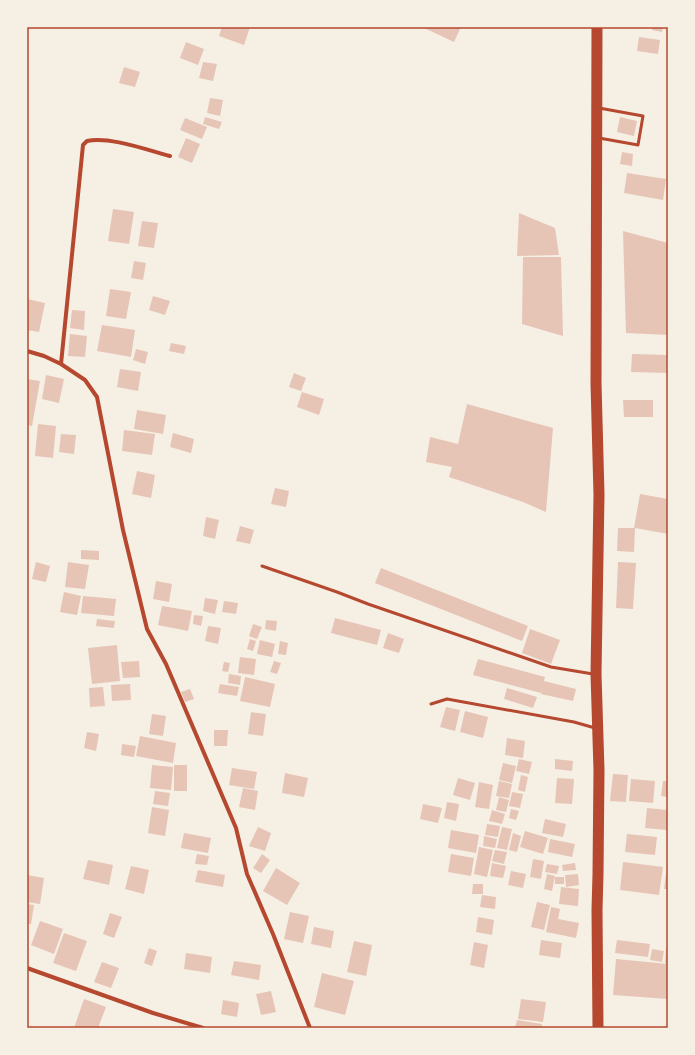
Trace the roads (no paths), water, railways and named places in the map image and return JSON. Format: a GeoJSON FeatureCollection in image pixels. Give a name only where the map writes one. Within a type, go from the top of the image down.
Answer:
{"type":"FeatureCollection","features":[{"type":"Feature","properties":{"kind":"highway"},"geometry":{"type":"LineString","coordinates":[[597,27],[596,383],[599,495],[596,674],[599,770],[597,910],[598,1028]]}},
{"type":"Feature","properties":{"kind":"street"},"geometry":{"type":"LineString","coordinates":[[61,364],[82,145],[87,141],[102,140],[170,156]]}},
{"type":"Feature","properties":{"kind":"street"},"geometry":{"type":"LineString","coordinates":[[27,351],[44,356],[61,364],[85,380],[97,397],[123,530],[147,629],[166,664],[236,828],[248,874],[310,1028]]}},
{"type":"Feature","properties":{"kind":"street"},"geometry":{"type":"LineString","coordinates":[[27,968],[153,1013],[203,1028]]}},
{"type":"Feature","properties":{"kind":"lane"},"geometry":{"type":"LineString","coordinates":[[597,107],[643,116],[638,145],[597,138]]}},
{"type":"Feature","properties":{"kind":"lane"},"geometry":{"type":"LineString","coordinates":[[262,566],[551,667],[596,674]]}},
{"type":"Feature","properties":{"kind":"lane"},"geometry":{"type":"LineString","coordinates":[[431,704],[447,699],[574,722],[597,729]]}}]}
